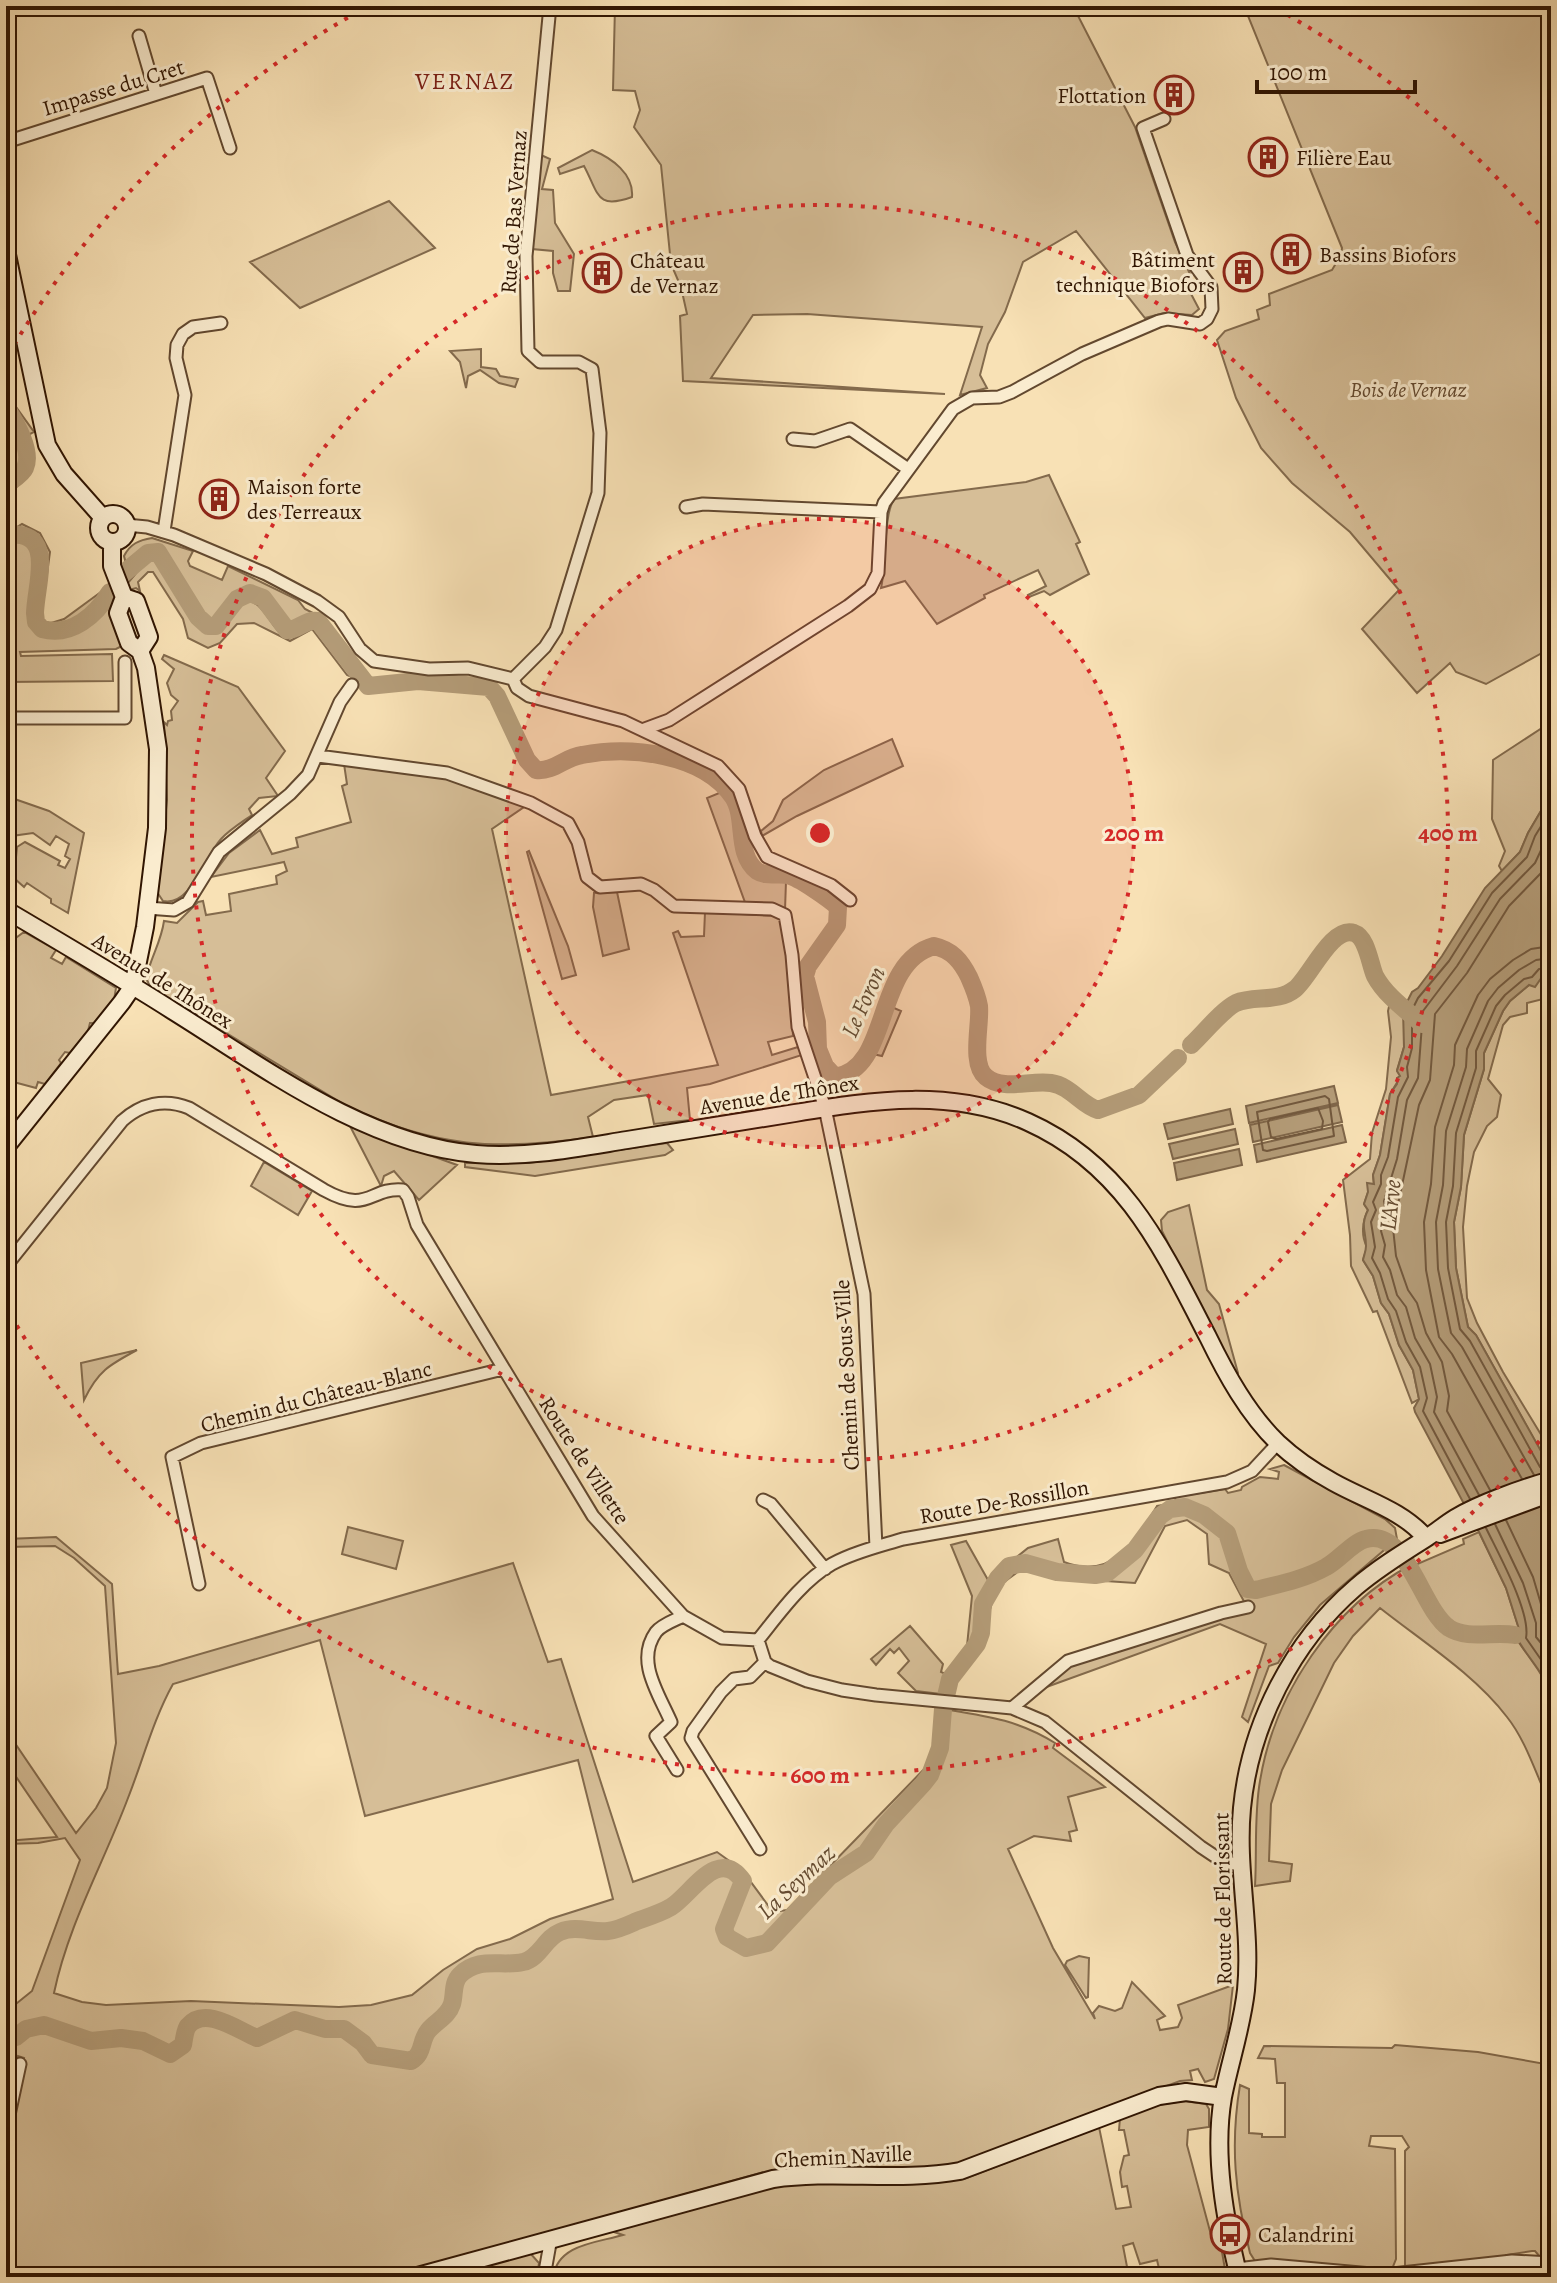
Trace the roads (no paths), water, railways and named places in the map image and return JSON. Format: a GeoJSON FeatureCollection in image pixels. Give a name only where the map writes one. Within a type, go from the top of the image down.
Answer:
{"type":"FeatureCollection","features":[{"type":"Feature","properties":{"kind":"main road"},"geometry":{"type":"LineString","coordinates":[[6,250],[47,445],[64,474],[103,518]]}},
{"type":"Feature","properties":{"kind":"main road"},"geometry":{"type":"LineString","coordinates":[[115,515],[121,517],[126,525],[124,537],[112,542],[99,533],[103,518],[115,515]]}},
{"type":"Feature","properties":{"kind":"main road"},"geometry":{"type":"LineString","coordinates":[[6,1147],[133,986],[147,908],[157,828],[158,749],[150,687],[140,651],[149,637],[136,601],[124,597],[112,566],[112,542]]}},
{"type":"Feature","properties":{"kind":"main road","name":"Avenue de Thônex"},"geometry":{"type":"LineString","coordinates":[[6,910],[349,1117],[418,1143],[446,1149],[502,1155],[540,1153],[893,1100],[955,1101],[1009,1114],[1045,1130],[1072,1146],[1109,1178],[1140,1214],[1176,1275],[1219,1360],[1257,1418],[1278,1443],[1314,1471],[1410,1522],[1421,1541]]}},
{"type":"Feature","properties":{"kind":"main road","name":"Route de Florissant"},"geometry":{"type":"LineString","coordinates":[[1238,2273],[1222,2179],[1220,2135],[1223,2097],[1242,2020],[1246,1989],[1241,1866],[1243,1795],[1261,1727],[1279,1686],[1301,1649],[1332,1610],[1354,1589],[1421,1541],[1524,1489],[1551,1480]]}},
{"type":"Feature","properties":{"kind":"main road","name":"Route de Florissant"},"geometry":{"type":"LineString","coordinates":[[1460,1522],[1551,1493]]}},
{"type":"Feature","properties":{"kind":"main road","name":"Chemin Naville"},"geometry":{"type":"LineString","coordinates":[[414,2277],[773,2179],[960,2171],[1159,2096],[1186,2092],[1223,2097]]}},
{"type":"Feature","properties":{"kind":"street","name":"Rue de Bas Vernaz"},"geometry":{"type":"LineString","coordinates":[[513,679],[545,647],[556,630],[600,482],[600,433],[592,369],[579,362],[540,362],[528,351],[525,266],[550,6]]}},
{"type":"Feature","properties":{"kind":"street"},"geometry":{"type":"LineString","coordinates":[[139,36],[156,94]]}},
{"type":"Feature","properties":{"kind":"street","name":"Impasse du Cret"},"geometry":{"type":"LineString","coordinates":[[6,142],[207,78],[230,148]]}},
{"type":"Feature","properties":{"kind":"street"},"geometry":{"type":"LineString","coordinates":[[642,730],[668,721],[870,589],[879,568],[884,503],[947,414],[959,404],[972,398],[1006,395],[1082,354],[1154,322],[1168,319],[1200,324],[1209,316],[1214,300],[1211,287],[1187,255],[1143,128],[1164,119]]}},
{"type":"Feature","properties":{"kind":"street"},"geometry":{"type":"LineString","coordinates":[[164,531],[185,395],[176,358],[177,345],[183,334],[193,327],[221,323]]}},
{"type":"Feature","properties":{"kind":"street"},"geometry":{"type":"LineString","coordinates":[[793,439],[815,441],[850,429],[908,469]]}},
{"type":"Feature","properties":{"kind":"street"},"geometry":{"type":"LineString","coordinates":[[686,507],[703,504],[881,512]]}},
{"type":"Feature","properties":{"kind":"street"},"geometry":{"type":"LineString","coordinates":[[126,525],[164,531],[266,574],[328,607],[339,617],[360,649],[374,661],[429,669],[468,668],[513,679],[520,690],[536,698],[617,719],[718,766],[739,789],[755,836],[767,857],[831,885],[850,900]]}},
{"type":"Feature","properties":{"kind":"street"},"geometry":{"type":"LineString","coordinates":[[6,718],[125,718],[125,662]]}},
{"type":"Feature","properties":{"kind":"street"},"geometry":{"type":"LineString","coordinates":[[147,908],[174,910],[188,902],[219,852],[290,794],[313,769],[340,702],[352,685]]}},
{"type":"Feature","properties":{"kind":"street","name":"Chemin de Sous-Ville"},"geometry":{"type":"LineString","coordinates":[[318,756],[447,773],[531,803],[568,823],[578,842],[587,877],[600,887],[641,884],[674,906],[779,911],[785,915],[800,1035],[825,1108],[864,1294],[876,1547]]}},
{"type":"Feature","properties":{"kind":"street","name":"Route de Villette"},"geometry":{"type":"LineString","coordinates":[[6,1266],[122,1121],[142,1107],[155,1104],[189,1108],[342,1199],[365,1201],[394,1190],[406,1193],[417,1225],[593,1516],[683,1616],[722,1638],[758,1640]]}},
{"type":"Feature","properties":{"kind":"street","name":"Chemin du Château-Blanc"},"geometry":{"type":"LineString","coordinates":[[199,1584],[172,1457],[201,1443],[503,1369]]}},
{"type":"Feature","properties":{"kind":"street","name":"Route De-Rossillon"},"geometry":{"type":"LineString","coordinates":[[758,1640],[791,1599],[825,1569],[876,1547],[903,1539],[1227,1482],[1252,1471],[1278,1443]]}},
{"type":"Feature","properties":{"kind":"street"},"geometry":{"type":"LineString","coordinates":[[763,1500],[771,1504],[825,1569]]}},
{"type":"Feature","properties":{"kind":"street"},"geometry":{"type":"LineString","coordinates":[[1012,1708],[1068,1661],[1248,1607]]}},
{"type":"Feature","properties":{"kind":"street"},"geometry":{"type":"LineString","coordinates":[[677,1770],[656,1736],[671,1722],[653,1684],[646,1654],[657,1630],[683,1616]]}},
{"type":"Feature","properties":{"kind":"street"},"geometry":{"type":"LineString","coordinates":[[758,1640],[765,1662],[778,1671],[842,1690],[1012,1708],[1045,1722],[1211,1853],[1241,1866]]}},
{"type":"Feature","properties":{"kind":"street"},"geometry":{"type":"LineString","coordinates":[[760,1849],[691,1738],[721,1692],[734,1679],[750,1677],[765,1662]]}},
{"type":"Feature","properties":{"kind":"street"},"geometry":{"type":"LineString","coordinates":[[6,2129],[20,2064]]}},
{"type":"Feature","properties":{"kind":"street"},"geometry":{"type":"LineString","coordinates":[[544,2277],[551,2238]]}},
{"type":"Feature","properties":{"kind":"street"},"geometry":{"type":"LineString","coordinates":[[1238,2273],[1271,2265],[1383,2275],[1512,2261],[1551,2263]]}},
{"type":"Feature","properties":{"kind":"water","name":"L'Arve"},"geometry":{"type":"Polygon","coordinates":[[[1551,794],[1551,956],[1545,961],[1551,960],[1551,975],[1542,977],[1535,987],[1529,985],[1510,1001],[1484,1053],[1484,1069],[1464,1135],[1461,1187],[1454,1222],[1456,1268],[1468,1327],[1476,1335],[1551,1469],[1551,1694],[1515,1635],[1519,1629],[1506,1588],[1415,1412],[1419,1399],[1413,1370],[1399,1345],[1389,1314],[1381,1303],[1373,1276],[1363,1260],[1367,1183],[1374,1184],[1373,1175],[1380,1155],[1390,1094],[1400,1076],[1397,1071],[1404,1047],[1403,1010],[1412,992],[1442,956],[1485,888],[1520,852],[1551,794]]]}},
{"type":"Feature","properties":{"kind":"water"},"geometry":{"type":"Polygon","coordinates":[[[1334,1086],[1338,1103],[1249,1123],[1246,1106],[1334,1086]]]}},
{"type":"Feature","properties":{"kind":"water"},"geometry":{"type":"Polygon","coordinates":[[[1338,1105],[1342,1122],[1253,1142],[1250,1125],[1338,1105]]]}},
{"type":"Feature","properties":{"kind":"water"},"geometry":{"type":"Polygon","coordinates":[[[1230,1109],[1233,1124],[1168,1139],[1164,1124],[1230,1109]]]}},
{"type":"Feature","properties":{"kind":"water"},"geometry":{"type":"Polygon","coordinates":[[[1342,1125],[1346,1142],[1257,1162],[1254,1145],[1342,1125]]]}},
{"type":"Feature","properties":{"kind":"water"},"geometry":{"type":"Polygon","coordinates":[[[1235,1129],[1238,1144],[1173,1159],[1169,1144],[1235,1129]]]}},
{"type":"Feature","properties":{"kind":"water"},"geometry":{"type":"Polygon","coordinates":[[[1239,1149],[1242,1165],[1177,1180],[1174,1163],[1239,1149]]]}},
{"type":"Feature","properties":{"kind":"waterway","name":"Le Foron"},"geometry":{"type":"LineString","coordinates":[[6,407],[22,436],[27,453],[22,473],[6,485]]}},
{"type":"Feature","properties":{"kind":"waterway","name":"Le Foron"},"geometry":{"type":"LineString","coordinates":[[6,535],[22,535],[32,540],[38,549],[40,573],[35,613],[36,622],[42,629],[53,631],[73,627],[98,609],[110,592]]}},
{"type":"Feature","properties":{"kind":"waterway","name":"Le Foron"},"geometry":{"type":"LineString","coordinates":[[124,573],[148,553],[158,552],[198,617],[208,626],[216,626],[237,599],[250,593],[263,598],[287,630],[318,621],[368,686],[418,681],[489,687],[497,696],[527,760],[536,770],[548,769],[582,755],[643,753],[685,762],[720,782],[737,806],[743,846],[750,864],[764,874],[792,877],[838,907],[837,925],[808,966],[805,976],[817,1022],[818,1049],[825,1066],[835,1077],[853,1070],[866,1056],[901,973],[915,956],[934,946],[955,957],[970,980],[979,1006],[978,1063],[981,1071],[993,1081],[1008,1084],[1051,1083],[1098,1110],[1139,1095],[1178,1058]]}},
{"type":"Feature","properties":{"kind":"waterway","name":"Le Foron"},"geometry":{"type":"LineString","coordinates":[[1191,1045],[1236,1003],[1281,996],[1295,989],[1330,944],[1346,933],[1354,933],[1362,940],[1379,983],[1422,1024]]}},
{"type":"Feature","properties":{"kind":"waterway","name":"La Seymaz"},"geometry":{"type":"LineString","coordinates":[[6,2040],[26,2029],[44,2025],[91,2041],[121,2038],[143,2041],[170,2054],[183,2045],[187,2028],[195,2020],[213,2019],[257,2038],[295,2020],[325,2029],[344,2029],[363,2043],[372,2055],[411,2061],[418,2055],[428,2031],[450,2008],[456,1982],[467,1969],[482,1964],[529,1960],[550,1939],[566,1930],[612,1930],[654,1915],[679,1901],[705,1876],[724,1868],[734,1871],[743,1881],[724,1929],[727,1937],[746,1948],[767,1943],[829,1877],[866,1853],[886,1824],[930,1775],[940,1748],[943,1709],[950,1679],[977,1644],[983,1604],[1009,1566],[1025,1563],[1057,1572],[1107,1573],[1135,1550],[1160,1516],[1170,1509],[1185,1507],[1204,1515],[1227,1533],[1248,1589],[1256,1590],[1310,1575],[1331,1564],[1361,1541],[1380,1539],[1403,1557],[1430,1605],[1449,1628],[1464,1634],[1515,1635]]}},
{"type":"Feature","properties":{"kind":"place","name":"Flottation"},"geometry":{"type":"Point","coordinates":[1174,95]}},
{"type":"Feature","properties":{"kind":"place","name":"Filière Eau"},"geometry":{"type":"Point","coordinates":[1268,157]}},
{"type":"Feature","properties":{"kind":"place","name":"Bassins Biofors"},"geometry":{"type":"Point","coordinates":[1291,254]}},
{"type":"Feature","properties":{"kind":"place","name":"Bâtiment technique Biofors"},"geometry":{"type":"Point","coordinates":[1243,272]}},
{"type":"Feature","properties":{"kind":"place","name":"Château de Vernaz"},"geometry":{"type":"Point","coordinates":[602,273]}},
{"type":"Feature","properties":{"kind":"place","name":"Maison forte des Terreaux"},"geometry":{"type":"Point","coordinates":[219,499]}},
{"type":"Feature","properties":{"kind":"place","name":"Calandrini"},"geometry":{"type":"Point","coordinates":[1230,2234]}},
{"type":"Feature","properties":{"kind":"district","name":"VERNAZ"},"geometry":{"type":"Point","coordinates":[465,81]}},
{"type":"Feature","properties":{"kind":"park label","name":"Bois de Vernaz"},"geometry":{"type":"Point","coordinates":[1408,389]}}]}
